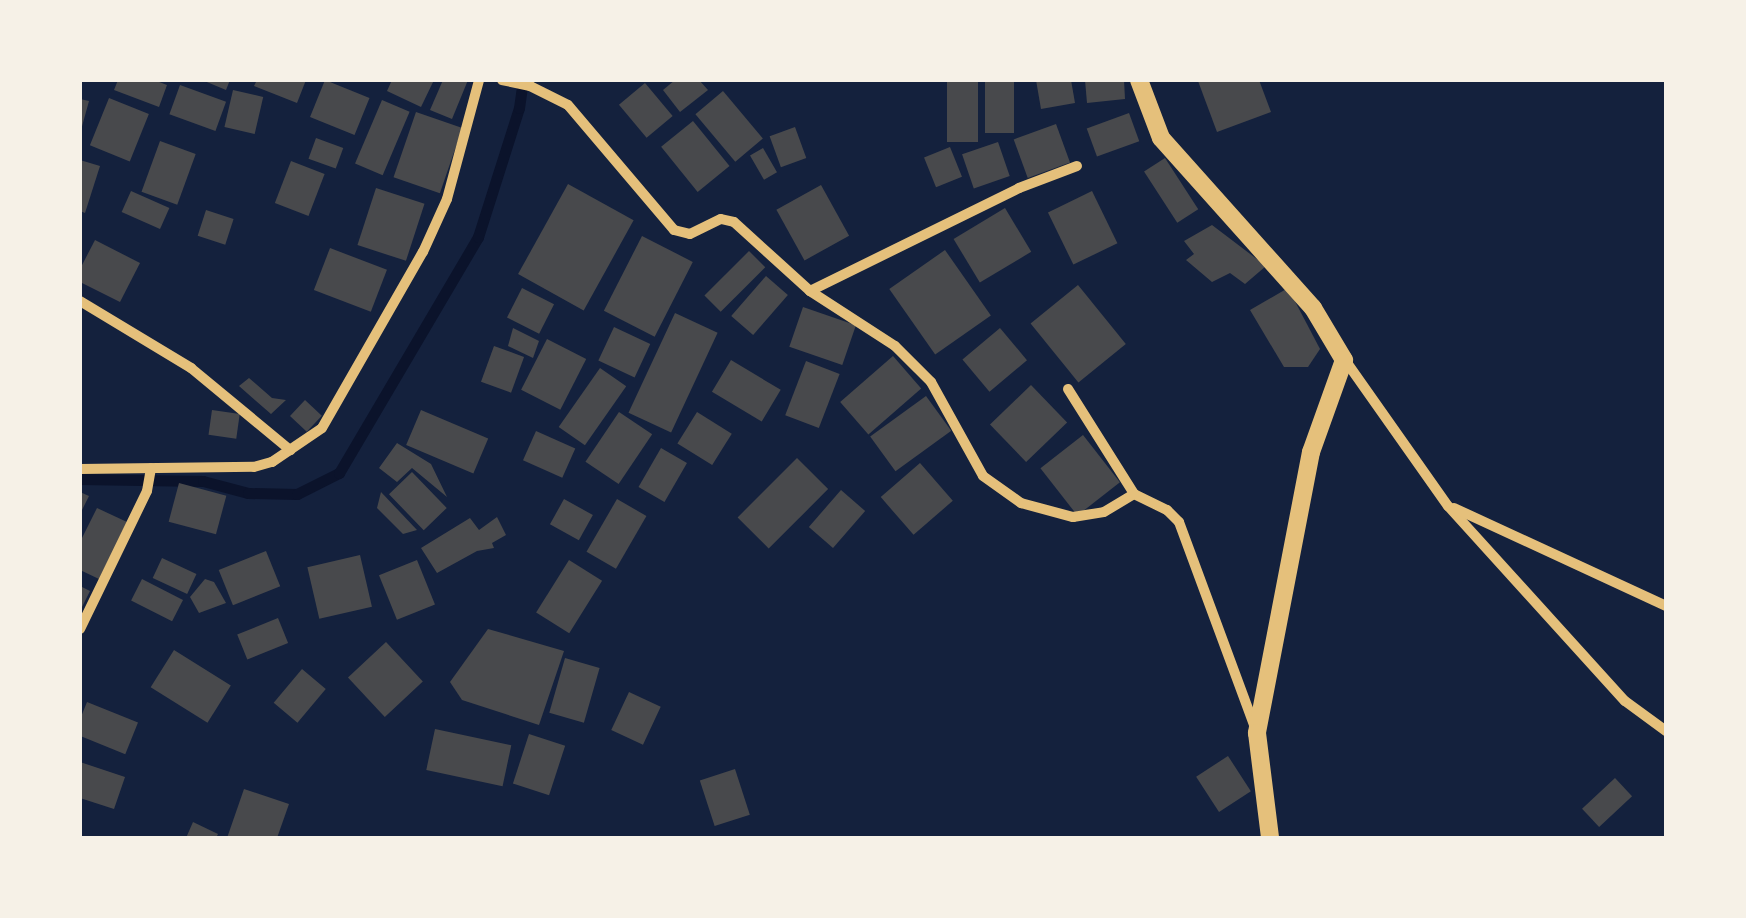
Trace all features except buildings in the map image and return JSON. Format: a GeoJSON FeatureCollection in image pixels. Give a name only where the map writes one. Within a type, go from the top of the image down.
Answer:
{"type":"FeatureCollection","features":[{"type":"Feature","properties":{"kind":"street"},"geometry":{"type":"LineString","coordinates":[[80,469],[150,472],[254,467],[290,450],[322,428],[423,252],[447,199],[478,80]]}},
{"type":"Feature","properties":{"kind":"street"},"geometry":{"type":"LineString","coordinates":[[502,80],[530,86],[568,106],[594,131],[674,230],[690,234],[721,218],[734,222],[810,291],[895,346],[931,382],[983,476],[1021,502],[1073,517],[1104,512],[1134,494]]}},
{"type":"Feature","properties":{"kind":"street"},"geometry":{"type":"LineString","coordinates":[[1139,80],[1161,138],[1313,308],[1344,360],[1448,506],[1625,701],[1666,731]]}},
{"type":"Feature","properties":{"kind":"street"},"geometry":{"type":"LineString","coordinates":[[810,291],[1019,188],[1077,166]]}},
{"type":"Feature","properties":{"kind":"street"},"geometry":{"type":"LineString","coordinates":[[80,301],[191,368],[290,450]]}},
{"type":"Feature","properties":{"kind":"street"},"geometry":{"type":"LineString","coordinates":[[1258,732],[1311,452],[1344,360]]}},
{"type":"Feature","properties":{"kind":"street"},"geometry":{"type":"LineString","coordinates":[[1068,389],[1134,494],[1167,510],[1179,522],[1258,732],[1270,838]]}},
{"type":"Feature","properties":{"kind":"street"},"geometry":{"type":"LineString","coordinates":[[80,629],[147,491],[150,472]]}},
{"type":"Feature","properties":{"kind":"street"},"geometry":{"type":"LineString","coordinates":[[1448,506],[1666,606]]}},
{"type":"Feature","properties":{"kind":"waterway"},"geometry":{"type":"LineString","coordinates":[[80,479],[203,481],[248,493],[297,494],[339,473],[478,237],[519,108],[523,80]]}}]}
